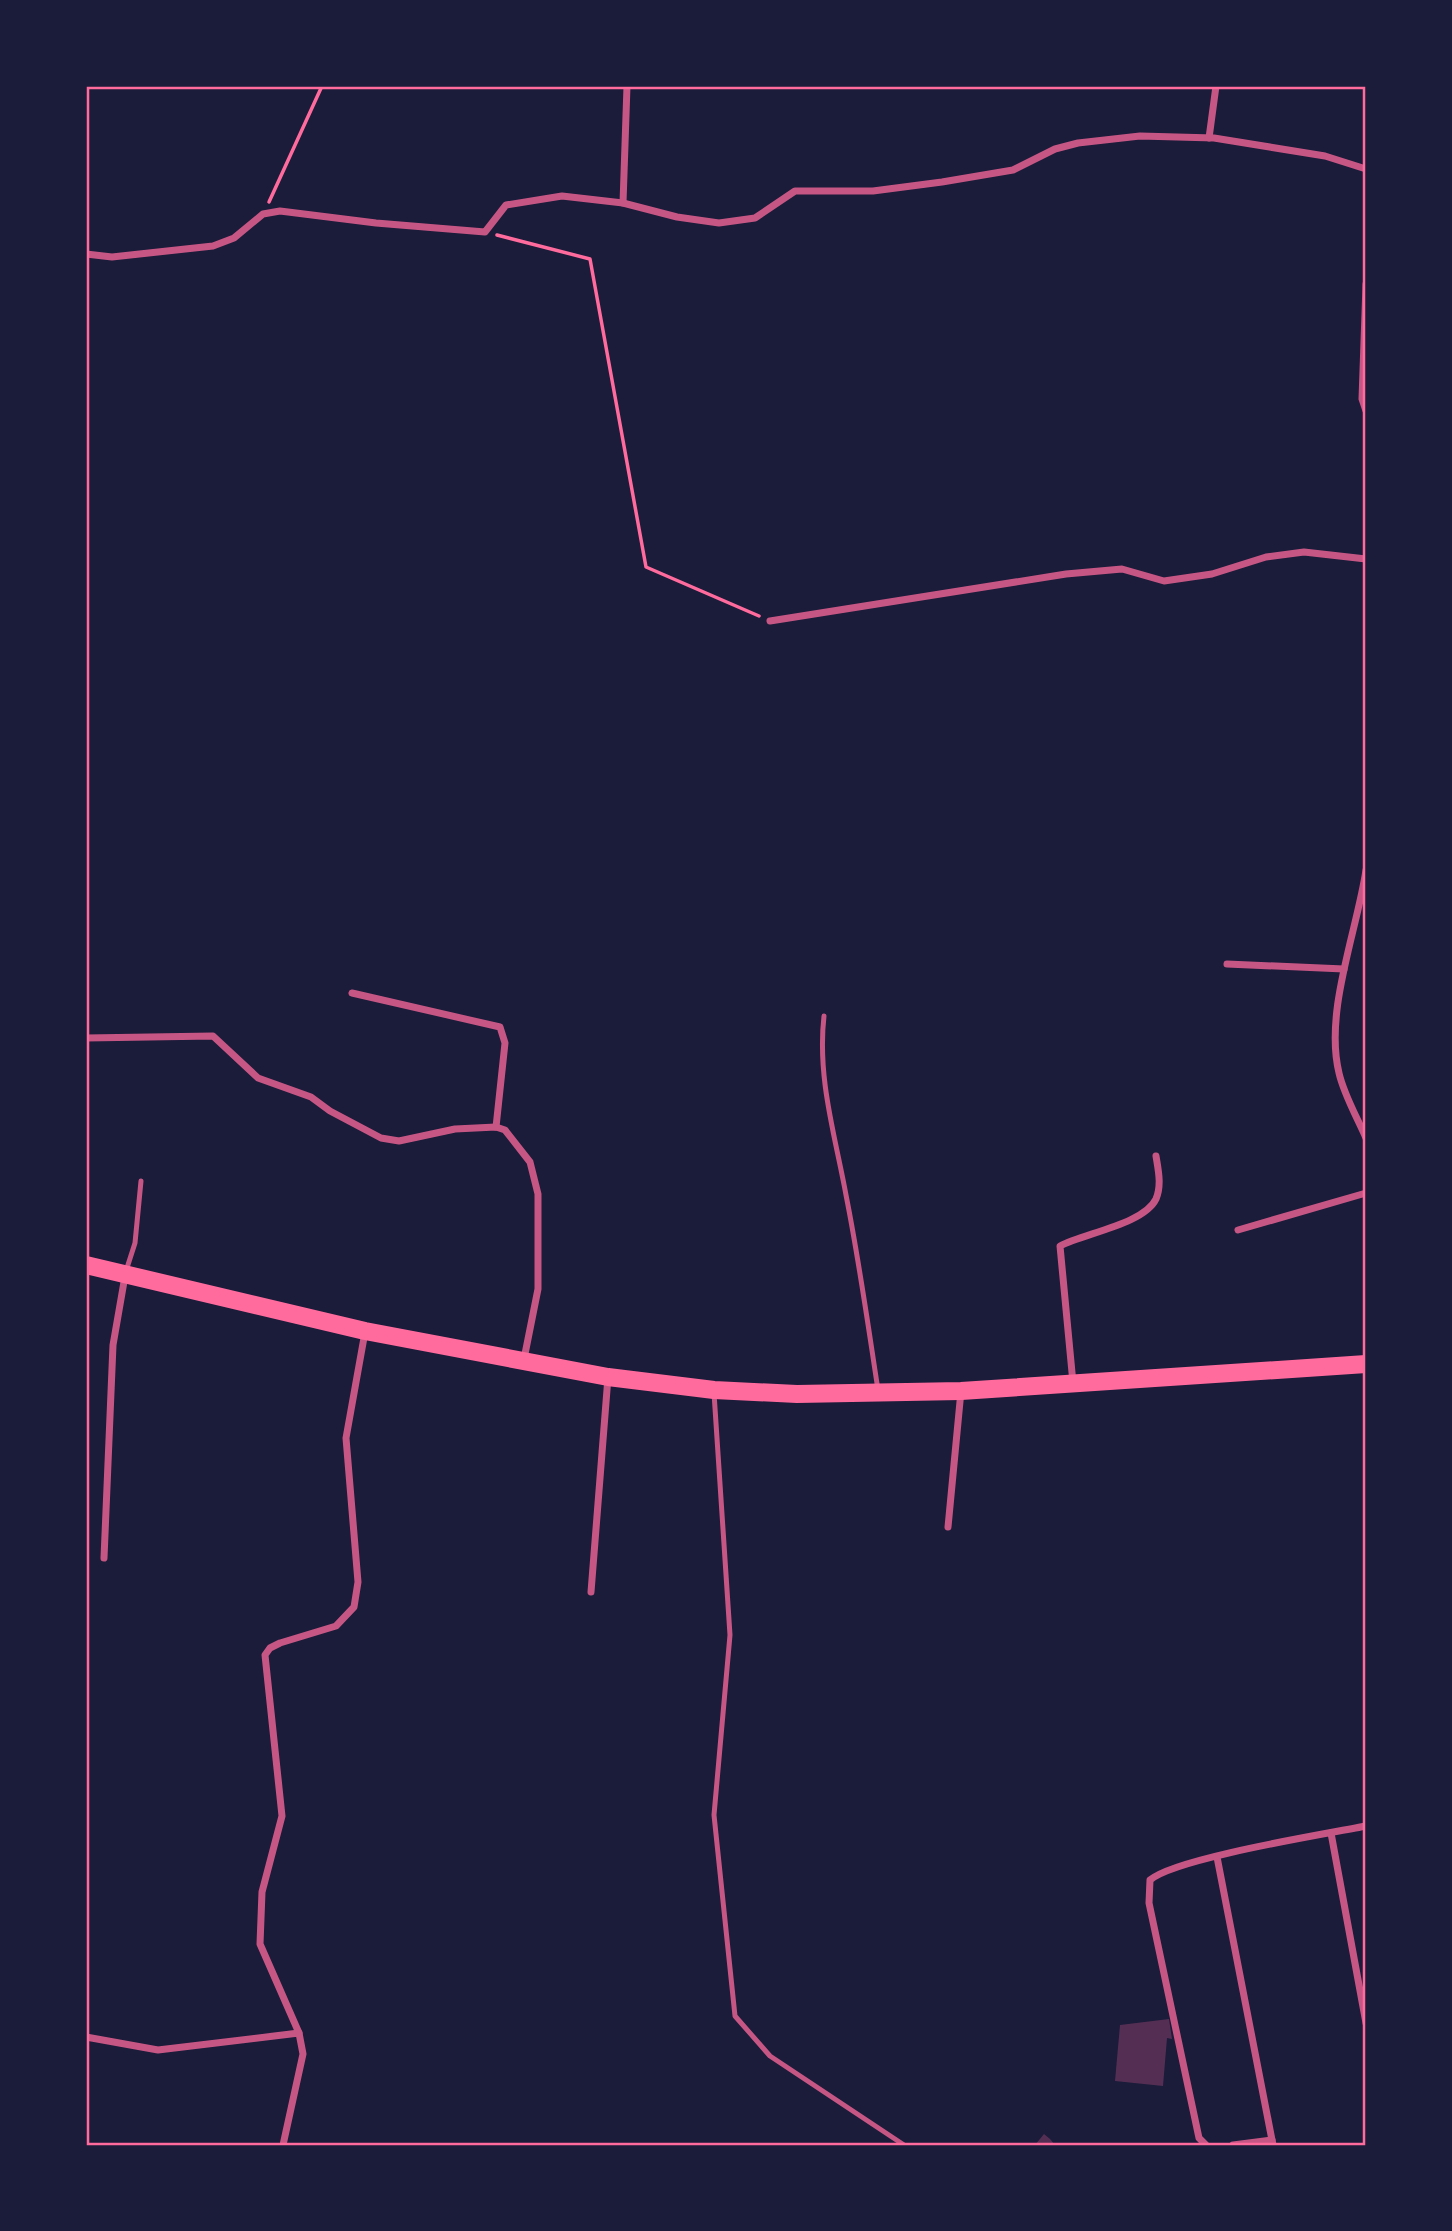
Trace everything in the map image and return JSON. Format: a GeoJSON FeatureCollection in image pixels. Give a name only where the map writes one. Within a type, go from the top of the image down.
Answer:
{"type":"FeatureCollection","features":[{"type":"Feature","properties":{"kind":"main road"},"geometry":{"type":"LineString","coordinates":[[86,1265],[365,1331],[608,1377],[714,1390],[797,1394],[961,1391],[1366,1364]]}},
{"type":"Feature","properties":{"kind":"street"},"geometry":{"type":"LineString","coordinates":[[623,203],[627,86]]}},
{"type":"Feature","properties":{"kind":"street"},"geometry":{"type":"LineString","coordinates":[[1209,138],[1216,86]]}},
{"type":"Feature","properties":{"kind":"street"},"geometry":{"type":"LineString","coordinates":[[86,254],[112,257],[213,246],[234,237],[263,214],[280,211],[376,223],[485,232],[506,205],[562,196],[623,203],[677,217],[731,221],[755,218],[795,191],[873,191],[1013,170],[1055,149],[1106,138],[1209,138],[1325,156],[1366,169]]}},
{"type":"Feature","properties":{"kind":"street"},"geometry":{"type":"LineString","coordinates":[[1366,284],[1362,399],[1366,411]]}},
{"type":"Feature","properties":{"kind":"street"},"geometry":{"type":"LineString","coordinates":[[771,621],[1066,574],[1122,569],[1164,581],[1212,574],[1266,557],[1304,552],[1366,559]]}},
{"type":"Feature","properties":{"kind":"street"},"geometry":{"type":"LineString","coordinates":[[1366,870],[1344,969],[1335,1054],[1341,1083],[1366,1138]]}},
{"type":"Feature","properties":{"kind":"street"},"geometry":{"type":"LineString","coordinates":[[1227,964],[1344,969]]}},
{"type":"Feature","properties":{"kind":"street"},"geometry":{"type":"LineString","coordinates":[[352,993],[500,1027],[505,1043],[496,1127]]}},
{"type":"Feature","properties":{"kind":"street"},"geometry":{"type":"LineString","coordinates":[[86,1038],[213,1037],[258,1078],[311,1097],[330,1111],[381,1138],[399,1141],[455,1129],[496,1127],[505,1130],[530,1161],[538,1194],[537,1289],[524,1360]]}},
{"type":"Feature","properties":{"kind":"street"},"geometry":{"type":"LineString","coordinates":[[1073,1384],[1060,1246],[1136,1218],[1148,1210],[1157,1198],[1160,1181],[1156,1156]]}},
{"type":"Feature","properties":{"kind":"street"},"geometry":{"type":"LineString","coordinates":[[1238,1230],[1366,1193]]}},
{"type":"Feature","properties":{"kind":"street"},"geometry":{"type":"LineString","coordinates":[[104,1558],[113,1345],[125,1274]]}},
{"type":"Feature","properties":{"kind":"street"},"geometry":{"type":"LineString","coordinates":[[283,2145],[303,2054],[299,2033],[260,1944],[262,1892],[282,1816],[265,1655],[270,1648],[280,1643],[336,1626],[354,1607],[358,1582],[346,1438],[365,1331]]}},
{"type":"Feature","properties":{"kind":"street"},"geometry":{"type":"LineString","coordinates":[[591,1592],[608,1377]]}},
{"type":"Feature","properties":{"kind":"street"},"geometry":{"type":"LineString","coordinates":[[948,1527],[961,1391]]}},
{"type":"Feature","properties":{"kind":"street"},"geometry":{"type":"LineString","coordinates":[[1206,2145],[1199,2138],[1147,1889],[1150,1880],[1159,1872],[1217,1857],[1366,1826]]}},
{"type":"Feature","properties":{"kind":"street"},"geometry":{"type":"LineString","coordinates":[[1331,1833],[1366,2023]]}},
{"type":"Feature","properties":{"kind":"street"},"geometry":{"type":"LineString","coordinates":[[1217,1857],[1272,2143],[1233,2145]]}},
{"type":"Feature","properties":{"kind":"street"},"geometry":{"type":"LineString","coordinates":[[86,2037],[158,2050],[299,2033]]}},
{"type":"Feature","properties":{"kind":"lane"},"geometry":{"type":"LineString","coordinates":[[824,1016],[822,1056],[826,1100],[848,1205],[878,1392]]}},
{"type":"Feature","properties":{"kind":"lane"},"geometry":{"type":"LineString","coordinates":[[125,1274],[135,1242],[141,1181]]}},
{"type":"Feature","properties":{"kind":"lane"},"geometry":{"type":"LineString","coordinates":[[714,1390],[730,1635],[714,1815],[735,2017],[769,2056],[904,2145]]}},
{"type":"Feature","properties":{"kind":"path"},"geometry":{"type":"LineString","coordinates":[[263,214],[322,86]]}},
{"type":"Feature","properties":{"kind":"path"},"geometry":{"type":"LineString","coordinates":[[485,232],[590,259],[646,567],[771,621]]}},
{"type":"Feature","properties":{"kind":"building"},"geometry":{"type":"Polygon","coordinates":[[[1169,2019],[1172,2039],[1167,2038],[1163,2086],[1115,2081],[1120,2025],[1169,2019]]]}},
{"type":"Feature","properties":{"kind":"building"},"geometry":{"type":"Polygon","coordinates":[[[1044,2134],[1050,2139],[1055,2145],[1035,2145],[1044,2134]]]}}]}
